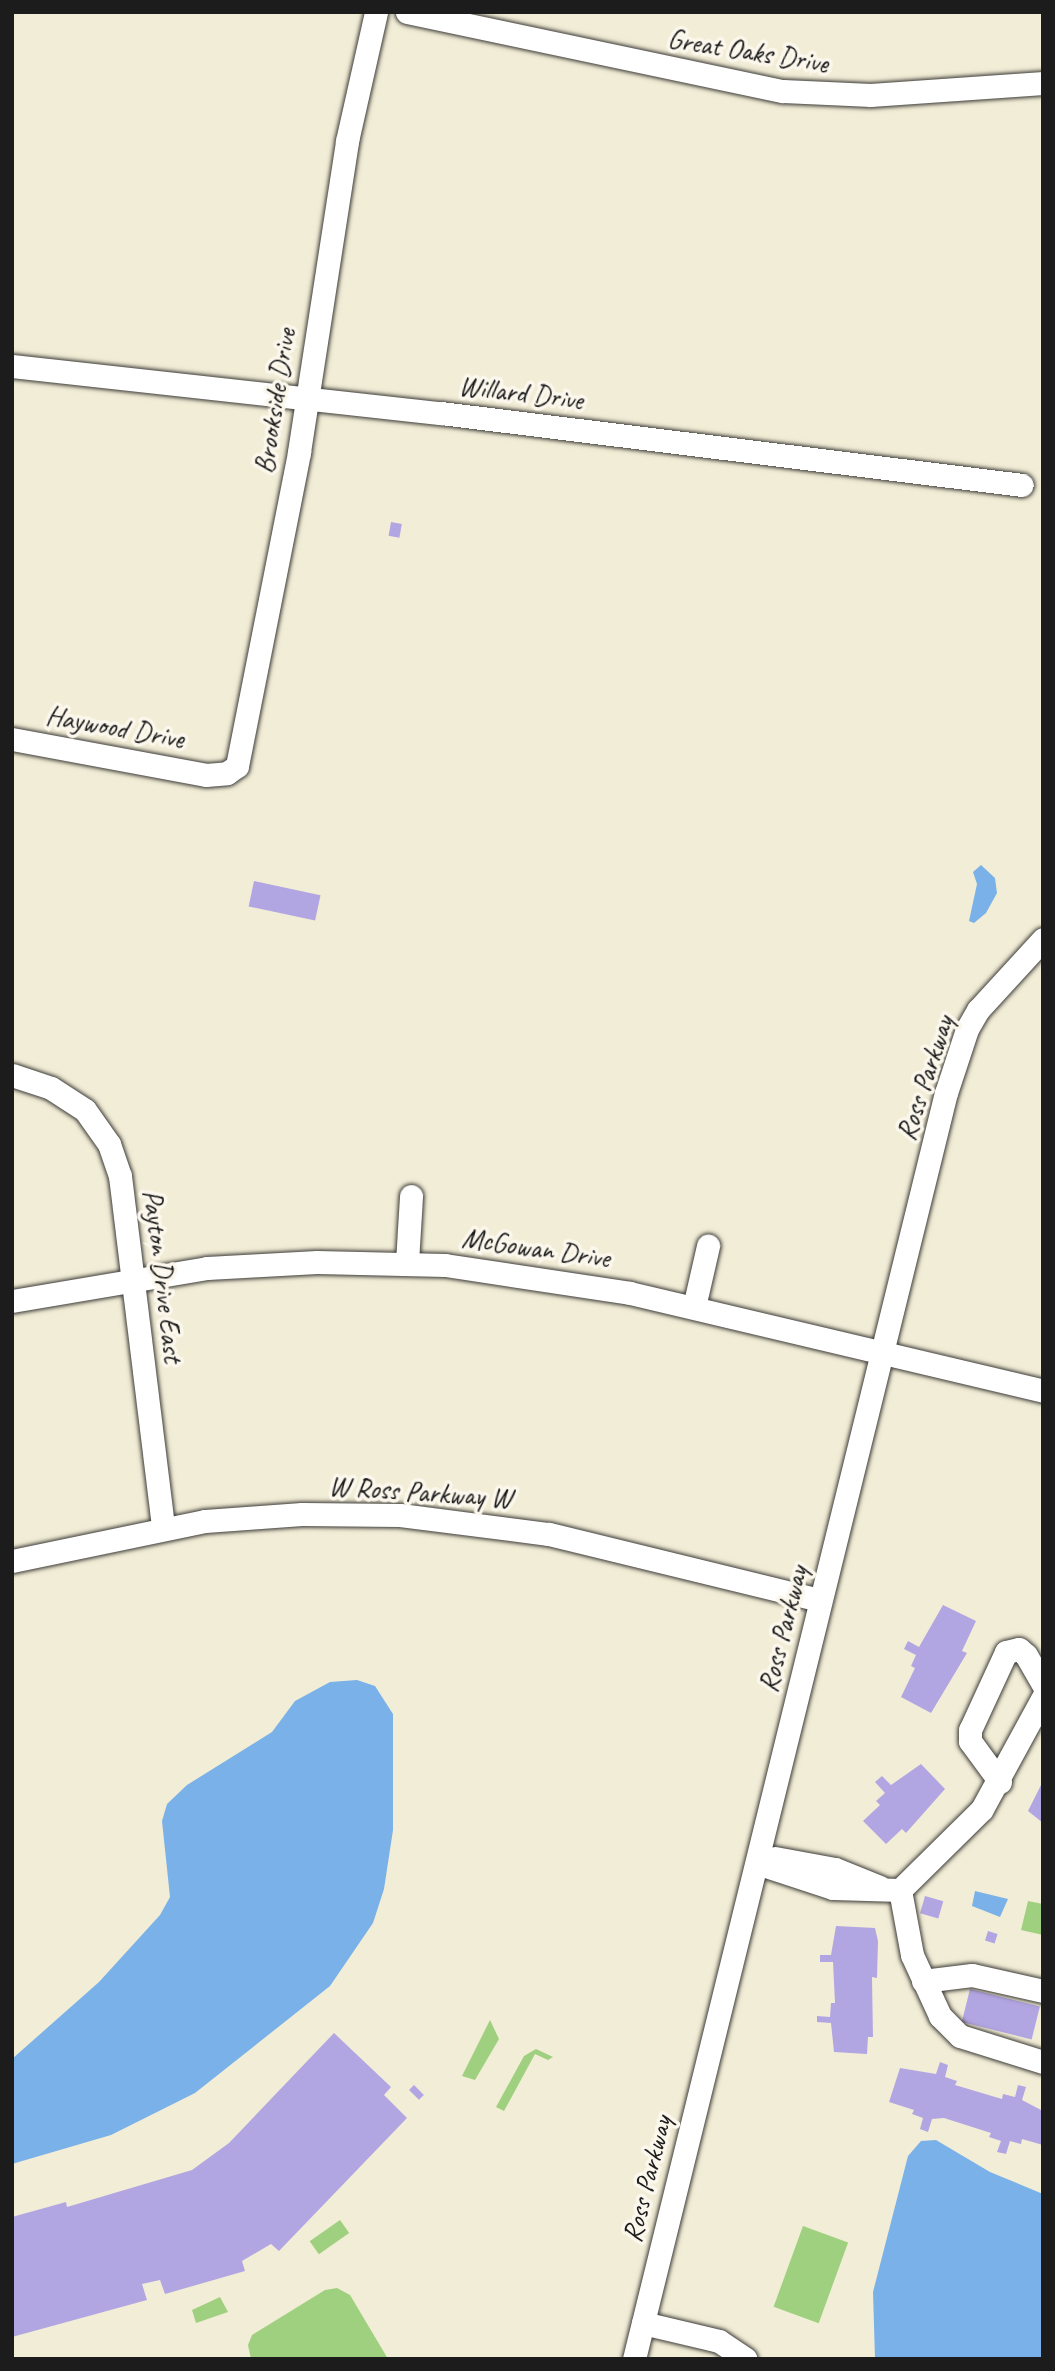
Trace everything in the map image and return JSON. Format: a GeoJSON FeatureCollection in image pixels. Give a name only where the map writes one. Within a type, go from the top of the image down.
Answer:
{"type":"FeatureCollection","features":[{"type":"Feature","properties":{"kind":"street","name":"Brookside Drive"},"geometry":{"type":"LineString","coordinates":[[206,775],[232,771],[241,754],[306,399],[347,141],[376,12]]}},
{"type":"Feature","properties":{"kind":"street","name":"Great Oaks Drive"},"geometry":{"type":"LineString","coordinates":[[407,12],[783,91],[871,96],[1043,83]]}},
{"type":"Feature","properties":{"kind":"street","name":"Willard Drive"},"geometry":{"type":"LineString","coordinates":[[12,366],[1021,485]]}},
{"type":"Feature","properties":{"kind":"street","name":"Haywood Drive"},"geometry":{"type":"LineString","coordinates":[[12,739],[206,775]]}},
{"type":"Feature","properties":{"kind":"street","name":"Ross Parkway"},"geometry":{"type":"LineString","coordinates":[[634,2359],[946,1093],[967,1029],[1003,980],[1043,939]]}},
{"type":"Feature","properties":{"kind":"street","name":"Payton Drive East"},"geometry":{"type":"LineString","coordinates":[[18,1077],[51,1088],[85,1110],[109,1144],[120,1176],[163,1527]]}},
{"type":"Feature","properties":{"kind":"street"},"geometry":{"type":"LineString","coordinates":[[407,1262],[411,1196]]}},
{"type":"Feature","properties":{"kind":"street"},"geometry":{"type":"LineString","coordinates":[[694,1307],[708,1246]]}},
{"type":"Feature","properties":{"kind":"street","name":"McGowan Drive"},"geometry":{"type":"LineString","coordinates":[[12,1301],[133,1279],[256,1264],[407,1262],[541,1276],[694,1307],[1043,1391]]}},
{"type":"Feature","properties":{"kind":"street","name":"W Ross Parkway W"},"geometry":{"type":"LineString","coordinates":[[12,1561],[163,1527],[302,1514],[469,1521],[603,1545],[820,1600]]}},
{"type":"Feature","properties":{"kind":"street"},"geometry":{"type":"LineString","coordinates":[[1000,1782],[970,1741],[970,1730],[1006,1652],[1018,1650],[1026,1655],[1043,1684]]}},
{"type":"Feature","properties":{"kind":"street"},"geometry":{"type":"LineString","coordinates":[[758,1860],[833,1888],[893,1890],[982,1809],[1000,1782],[1043,1697]]}},
{"type":"Feature","properties":{"kind":"street"},"geometry":{"type":"LineString","coordinates":[[893,1890],[923,1981],[940,2016],[960,2036],[1043,2062]]}},
{"type":"Feature","properties":{"kind":"street"},"geometry":{"type":"LineString","coordinates":[[923,1981],[972,1975],[1043,1992]]}},
{"type":"Feature","properties":{"kind":"street"},"geometry":{"type":"LineString","coordinates":[[643,2323],[719,2341],[746,2359]]}},
{"type":"Feature","properties":{"kind":"street"},"geometry":{"type":"LineString","coordinates":[[697,2337],[719,2359]]}},
{"type":"Feature","properties":{"kind":"green space"},"geometry":{"type":"Polygon","coordinates":[[[1028,1901],[1043,1904],[1043,1935],[1021,1930],[1028,1901]]]}},
{"type":"Feature","properties":{"kind":"green space"},"geometry":{"type":"Polygon","coordinates":[[[490,2020],[499,2039],[475,2080],[462,2076],[490,2020]]]}},
{"type":"Feature","properties":{"kind":"green space"},"geometry":{"type":"Polygon","coordinates":[[[536,2049],[553,2057],[548,2060],[535,2054],[504,2111],[496,2107],[524,2056],[536,2049]]]}},
{"type":"Feature","properties":{"kind":"green space"},"geometry":{"type":"Polygon","coordinates":[[[340,2220],[349,2233],[319,2254],[310,2241],[340,2220]]]}},
{"type":"Feature","properties":{"kind":"green space"},"geometry":{"type":"Polygon","coordinates":[[[803,2226],[848,2242],[819,2323],[774,2307],[803,2226]]]}},
{"type":"Feature","properties":{"kind":"green space"},"geometry":{"type":"Polygon","coordinates":[[[337,2288],[350,2295],[388,2359],[251,2359],[248,2345],[252,2335],[325,2290],[337,2288]]]}},
{"type":"Feature","properties":{"kind":"green space"},"geometry":{"type":"Polygon","coordinates":[[[220,2297],[228,2312],[196,2323],[192,2310],[220,2297]]]}},
{"type":"Feature","properties":{"kind":"water"},"geometry":{"type":"Polygon","coordinates":[[[981,865],[995,878],[997,893],[986,913],[974,923],[969,921],[977,884],[973,872],[981,865]]]}},
{"type":"Feature","properties":{"kind":"water"},"geometry":{"type":"Polygon","coordinates":[[[357,1680],[375,1686],[393,1714],[393,1830],[384,1889],[373,1923],[330,1986],[195,2093],[111,2135],[12,2164],[12,2059],[99,1982],[160,1915],[170,1897],[162,1821],[167,1804],[187,1785],[272,1732],[295,1701],[330,1682],[357,1680]]]}},
{"type":"Feature","properties":{"kind":"water"},"geometry":{"type":"Polygon","coordinates":[[[975,1891],[1008,1899],[1000,1917],[972,1906],[975,1891]]]}},
{"type":"Feature","properties":{"kind":"water"},"geometry":{"type":"Polygon","coordinates":[[[936,2140],[990,2172],[1043,2194],[1043,2359],[875,2359],[873,2292],[908,2156],[921,2141],[936,2140]]]}},
{"type":"Feature","properties":{"kind":"building"},"geometry":{"type":"Polygon","coordinates":[[[391,522],[402,524],[399,538],[389,536],[391,522]]]}},
{"type":"Feature","properties":{"kind":"building"},"geometry":{"type":"Polygon","coordinates":[[[254,881],[321,895],[315,921],[249,906],[254,881]]]}},
{"type":"Feature","properties":{"kind":"building"},"geometry":{"type":"Polygon","coordinates":[[[943,1605],[976,1621],[962,1651],[967,1653],[931,1713],[901,1697],[915,1668],[911,1666],[916,1655],[904,1649],[908,1641],[919,1647],[943,1605]]]}},
{"type":"Feature","properties":{"kind":"building"},"geometry":{"type":"Polygon","coordinates":[[[921,1764],[945,1789],[906,1833],[902,1829],[886,1844],[863,1821],[880,1805],[876,1801],[885,1793],[875,1782],[882,1776],[891,1785],[921,1764]]]}},
{"type":"Feature","properties":{"kind":"building"},"geometry":{"type":"Polygon","coordinates":[[[1043,1781],[1043,1823],[1028,1811],[1043,1781]]]}},
{"type":"Feature","properties":{"kind":"building"},"geometry":{"type":"Polygon","coordinates":[[[925,1896],[943,1901],[938,1919],[920,1913],[925,1896]]]}},
{"type":"Feature","properties":{"kind":"building"},"geometry":{"type":"Polygon","coordinates":[[[836,1926],[875,1928],[878,1941],[877,1978],[872,1977],[873,2037],[868,2037],[867,2054],[834,2052],[831,2023],[817,2022],[817,2016],[830,2017],[831,2003],[835,2003],[833,1962],[820,1962],[820,1955],[831,1955],[836,1926]]]}},
{"type":"Feature","properties":{"kind":"building"},"geometry":{"type":"Polygon","coordinates":[[[988,1931],[998,1934],[995,1943],[985,1941],[988,1931]]]}},
{"type":"Feature","properties":{"kind":"building"},"geometry":{"type":"Polygon","coordinates":[[[970,1989],[1040,2006],[1032,2039],[962,2022],[970,1989]]]}},
{"type":"Feature","properties":{"kind":"building"},"geometry":{"type":"Polygon","coordinates":[[[334,2033],[391,2087],[384,2095],[407,2118],[279,2251],[271,2244],[242,2261],[245,2271],[165,2294],[160,2280],[142,2284],[147,2300],[12,2337],[12,2217],[66,2202],[67,2207],[192,2170],[229,2143],[334,2033]]]}},
{"type":"Feature","properties":{"kind":"building"},"geometry":{"type":"Polygon","coordinates":[[[940,2062],[948,2065],[945,2077],[957,2081],[955,2085],[1002,2099],[1003,2094],[1015,2097],[1018,2085],[1026,2087],[1022,2100],[1043,2111],[1043,2145],[1022,2139],[1021,2144],[1010,2141],[1006,2154],[997,2152],[1001,2141],[989,2137],[991,2133],[944,2118],[932,2119],[928,2132],[920,2129],[923,2118],[912,2114],[914,2110],[889,2102],[900,2068],[936,2074],[940,2062]]]}},
{"type":"Feature","properties":{"kind":"building"},"geometry":{"type":"Polygon","coordinates":[[[414,2085],[424,2095],[419,2100],[409,2090],[414,2085]]]}}]}
